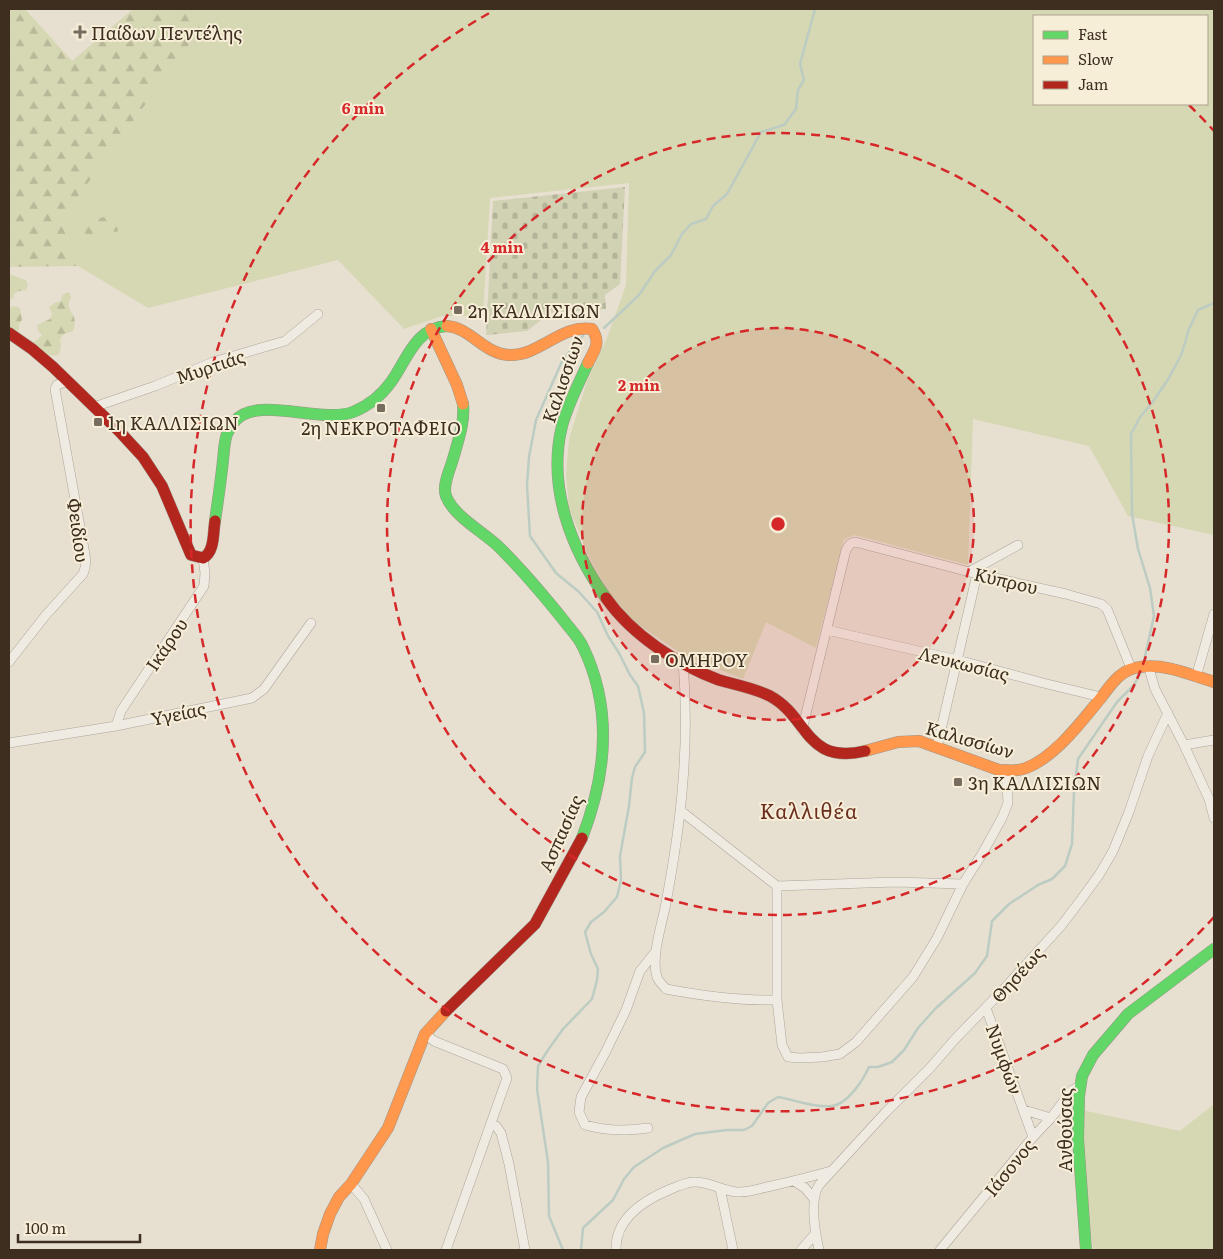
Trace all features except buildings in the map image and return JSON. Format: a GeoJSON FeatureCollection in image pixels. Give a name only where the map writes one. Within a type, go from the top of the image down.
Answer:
{"type":"FeatureCollection","features":[{"type":"Feature","properties":{"kind":"main road","name":"Καλισσίων"},"geometry":{"type":"LineString","coordinates":[[431,329],[452,325],[463,330],[488,349],[512,355],[529,352],[579,327],[588,328],[596,333],[596,348],[570,404],[560,436],[558,476],[562,504],[568,524],[594,580],[611,604],[635,631],[716,679],[761,692],[775,699],[787,708],[802,730],[819,746],[840,753],[860,752],[906,741],[919,741],[1006,771],[1022,770],[1038,762],[1061,742],[1118,676],[1131,668],[1148,665],[1214,682]]}},
{"type":"Feature","properties":{"kind":"main road"},"geometry":{"type":"LineString","coordinates":[[9,333],[36,352],[68,381],[125,436],[147,461],[167,496],[188,551],[191,555],[203,558],[207,556],[211,549],[227,434],[231,424],[238,417],[256,409],[323,417],[348,414],[362,408],[382,394],[397,374],[413,346],[421,336],[431,329]]}},
{"type":"Feature","properties":{"kind":"main road","name":"Ασπασίας"},"geometry":{"type":"LineString","coordinates":[[320,1250],[330,1214],[339,1197],[351,1184],[388,1128],[425,1034],[535,924],[578,847],[591,814],[599,780],[604,738],[602,711],[599,692],[582,645],[551,604],[500,548],[457,512],[445,493],[447,478],[464,417],[463,404],[457,385],[431,329]]}},
{"type":"Feature","properties":{"kind":"main road","name":"Ανθούσας"},"geometry":{"type":"LineString","coordinates":[[1086,1250],[1078,1139],[1078,1110],[1082,1076],[1093,1056],[1128,1014],[1214,949]]}},
{"type":"Feature","properties":{"kind":"street","name":"Μυρτιάς"},"geometry":{"type":"LineString","coordinates":[[94,407],[155,386],[214,362],[285,341],[318,314]]}},
{"type":"Feature","properties":{"kind":"street","name":"Φειδίου"},"geometry":{"type":"LineString","coordinates":[[9,662],[86,568],[55,389],[57,385],[68,381]]}},
{"type":"Feature","properties":{"kind":"street","name":"Κύπρου"},"geometry":{"type":"LineString","coordinates":[[827,630],[846,550],[850,544],[855,542],[1101,604],[1107,609],[1131,668]]}},
{"type":"Feature","properties":{"kind":"street"},"geometry":{"type":"LineString","coordinates":[[937,747],[958,660],[973,573],[1018,545]]}},
{"type":"Feature","properties":{"kind":"street","name":"Ικάρου"},"geometry":{"type":"LineString","coordinates":[[116,726],[121,711],[204,586],[203,558]]}},
{"type":"Feature","properties":{"kind":"street"},"geometry":{"type":"LineString","coordinates":[[1196,677],[1213,624],[1214,614]]}},
{"type":"Feature","properties":{"kind":"street","name":"Υγείας"},"geometry":{"type":"LineString","coordinates":[[9,743],[116,726],[252,698],[264,689],[311,623]]}},
{"type":"Feature","properties":{"kind":"street"},"geometry":{"type":"LineString","coordinates":[[802,730],[827,630]]}},
{"type":"Feature","properties":{"kind":"street","name":"Λευκωσίας"},"geometry":{"type":"LineString","coordinates":[[827,630],[958,660],[1101,697]]}},
{"type":"Feature","properties":{"kind":"street"},"geometry":{"type":"LineString","coordinates":[[683,661],[686,718],[681,811],[676,851],[656,951],[657,977],[666,989],[734,1000],[777,1000]]}},
{"type":"Feature","properties":{"kind":"street"},"geometry":{"type":"LineString","coordinates":[[1148,665],[1155,689],[1209,799],[1214,818]]}},
{"type":"Feature","properties":{"kind":"street","name":"Θησέως"},"geometry":{"type":"LineString","coordinates":[[814,1199],[816,1190],[831,1171],[1061,926],[1099,875],[1113,851],[1129,812],[1148,756],[1168,713]]}},
{"type":"Feature","properties":{"kind":"street"},"geometry":{"type":"LineString","coordinates":[[1184,745],[1214,740]]}},
{"type":"Feature","properties":{"kind":"street"},"geometry":{"type":"LineString","coordinates":[[777,886],[777,1000],[782,1045],[788,1057],[822,1057],[840,1054],[856,1042],[913,977],[937,938],[962,884],[982,854],[1002,818],[1008,803],[1006,771]]}},
{"type":"Feature","properties":{"kind":"street"},"geometry":{"type":"LineString","coordinates":[[681,811],[777,886],[896,882],[962,884]]}},
{"type":"Feature","properties":{"kind":"street"},"geometry":{"type":"LineString","coordinates":[[648,1128],[625,1131],[604,1130],[585,1125],[579,1112],[581,1097],[626,1010],[640,971],[656,951]]}},
{"type":"Feature","properties":{"kind":"street","name":"Νυμφών"},"geometry":{"type":"LineString","coordinates":[[986,1008],[1033,1137]]}},
{"type":"Feature","properties":{"kind":"street"},"geometry":{"type":"LineString","coordinates":[[425,1034],[434,1041],[502,1069],[506,1073],[507,1078],[446,1250]]}},
{"type":"Feature","properties":{"kind":"street","name":"Ιάσονος"},"geometry":{"type":"LineString","coordinates":[[940,1250],[1033,1137],[1051,1118],[1072,1090],[1080,1086]]}},
{"type":"Feature","properties":{"kind":"street","name":"Νυμφών"},"geometry":{"type":"LineString","coordinates":[[1024,1110],[1051,1118]]}},
{"type":"Feature","properties":{"kind":"street"},"geometry":{"type":"LineString","coordinates":[[491,1124],[496,1126],[501,1133],[509,1164],[525,1250]]}},
{"type":"Feature","properties":{"kind":"street"},"geometry":{"type":"LineString","coordinates":[[616,1250],[616,1242],[623,1223],[642,1204],[654,1196],[685,1183],[711,1184],[737,1192],[794,1181],[831,1171]]}},
{"type":"Feature","properties":{"kind":"street"},"geometry":{"type":"LineString","coordinates":[[794,1181],[805,1188],[814,1199],[815,1234],[819,1250]]}},
{"type":"Feature","properties":{"kind":"street"},"geometry":{"type":"LineString","coordinates":[[351,1184],[364,1198],[387,1250]]}},
{"type":"Feature","properties":{"kind":"street"},"geometry":{"type":"LineString","coordinates":[[720,1188],[732,1250]]}},
{"type":"Feature","properties":{"kind":"street"},"geometry":{"type":"LineString","coordinates":[[801,1250],[815,1234]]}},
{"type":"Feature","properties":{"kind":"green space"},"geometry":{"type":"Polygon","coordinates":[[[9,9],[25,9],[72,61],[133,9],[215,9],[61,220],[78,266],[9,267],[9,9]]]}},
{"type":"Feature","properties":{"kind":"green space"},"geometry":{"type":"Polygon","coordinates":[[[215,9],[1214,9],[1214,535],[1128,516],[1089,446],[973,419],[968,565],[855,535],[844,539],[816,648],[766,622],[743,679],[685,656],[633,621],[610,594],[589,557],[569,508],[566,475],[569,439],[587,381],[607,338],[626,285],[629,183],[490,198],[483,316],[442,316],[404,329],[338,260],[148,308],[78,266],[61,220],[215,9]]]}},
{"type":"Feature","properties":{"kind":"green space"},"geometry":{"type":"Polygon","coordinates":[[[625,187],[620,284],[605,295],[606,309],[550,313],[527,331],[486,335],[493,201],[625,187]]]}},
{"type":"Feature","properties":{"kind":"green space"},"geometry":{"type":"Polygon","coordinates":[[[90,214],[95,219],[114,215],[119,217],[120,225],[117,232],[111,231],[107,225],[101,226],[99,233],[85,234],[81,220],[83,215],[90,214]]]}},
{"type":"Feature","properties":{"kind":"green space"},"geometry":{"type":"Polygon","coordinates":[[[9,274],[26,280],[28,285],[26,290],[14,294],[13,299],[9,298],[9,274]]]}},
{"type":"Feature","properties":{"kind":"green space"},"geometry":{"type":"Polygon","coordinates":[[[69,292],[71,297],[69,307],[75,319],[73,331],[64,334],[60,339],[59,355],[47,354],[31,343],[42,335],[38,331],[37,325],[50,319],[52,314],[49,307],[56,302],[60,302],[63,294],[69,292]]]}},
{"type":"Feature","properties":{"kind":"green space"},"geometry":{"type":"Polygon","coordinates":[[[13,306],[20,308],[22,320],[19,324],[19,330],[13,331],[9,328],[9,310],[13,306]]]}},
{"type":"Feature","properties":{"kind":"green space"},"geometry":{"type":"Polygon","coordinates":[[[1214,1104],[1214,1250],[1093,1250],[1084,1163],[1082,1110],[1180,1131],[1214,1104]]]}},
{"type":"Feature","properties":{"kind":"waterway"},"geometry":{"type":"LineString","coordinates":[[604,328],[639,295],[655,271],[671,255],[682,234],[691,224],[706,219],[713,206],[727,194],[761,132],[784,125],[796,109],[798,90],[804,80],[800,64],[815,9]]}},
{"type":"Feature","properties":{"kind":"waterway"},"geometry":{"type":"LineString","coordinates":[[1144,661],[1154,616],[1150,588],[1138,549],[1132,514],[1131,434],[1140,417],[1169,378],[1182,353],[1189,329],[1198,310],[1214,303]]}},
{"type":"Feature","properties":{"kind":"waterway"},"geometry":{"type":"LineString","coordinates":[[563,1250],[549,1216],[548,1162],[537,1089],[538,1066],[563,1029],[592,999],[598,969],[591,954],[585,932],[591,922],[604,912],[617,897],[621,880],[620,856],[632,778],[635,767],[645,752],[644,713],[638,686],[608,636],[597,612],[578,591],[556,573],[530,536],[527,485],[529,457],[536,420],[563,359],[583,336]]}},
{"type":"Feature","properties":{"kind":"waterway"},"geometry":{"type":"LineString","coordinates":[[581,1250],[583,1228],[613,1200],[624,1179],[634,1167],[663,1148],[695,1134],[744,1130],[752,1126],[768,1103],[778,1097],[819,1106],[838,1104],[854,1091],[869,1067],[878,1067],[892,1062],[904,1050],[918,1028],[935,1009],[975,973],[987,956],[992,921],[1009,904],[1038,885],[1052,879],[1065,866],[1072,844],[1074,791],[1078,759],[1117,702],[1134,685],[1141,672]]}},
{"type":"Feature","properties":{"kind":"traffic: fast"},"geometry":{"type":"LineString","coordinates":[[215,521],[225,440],[235,421],[245,414],[258,410],[324,415],[340,415],[359,410],[383,392],[419,339],[427,332],[447,326]]}},
{"type":"Feature","properties":{"kind":"traffic: fast"},"geometry":{"type":"LineString","coordinates":[[588,363],[570,402],[562,426],[558,449],[558,472],[560,494],[573,538],[582,559],[606,598]]}},
{"type":"Feature","properties":{"kind":"traffic: fast"},"geometry":{"type":"LineString","coordinates":[[463,404],[461,432],[446,482],[446,496],[456,511],[500,548],[542,594],[579,640],[593,670],[599,694],[603,742],[601,767],[596,791],[582,838]]}},
{"type":"Feature","properties":{"kind":"traffic: fast"},"geometry":{"type":"LineString","coordinates":[[1086,1250],[1078,1139],[1079,1096],[1082,1076],[1093,1055],[1128,1014],[1214,949]]}},
{"type":"Feature","properties":{"kind":"traffic: slow"},"geometry":{"type":"LineString","coordinates":[[447,326],[463,331],[500,354],[509,355],[531,351],[570,331],[592,329],[597,342],[588,363]]}},
{"type":"Feature","properties":{"kind":"traffic: slow"},"geometry":{"type":"LineString","coordinates":[[431,329],[457,385],[463,404]]}},
{"type":"Feature","properties":{"kind":"traffic: slow"},"geometry":{"type":"LineString","coordinates":[[865,751],[898,742],[919,741],[999,770],[1019,770],[1037,763],[1047,756],[1076,728],[1112,683],[1121,674],[1133,668],[1149,666],[1168,668],[1214,682]]}},
{"type":"Feature","properties":{"kind":"traffic: slow"},"geometry":{"type":"LineString","coordinates":[[320,1250],[330,1214],[339,1197],[351,1184],[388,1128],[425,1034],[446,1011]]}},
{"type":"Feature","properties":{"kind":"traffic: jam"},"geometry":{"type":"LineString","coordinates":[[9,333],[53,367],[143,457],[162,486],[191,555],[203,558],[210,551],[215,521]]}},
{"type":"Feature","properties":{"kind":"traffic: jam"},"geometry":{"type":"LineString","coordinates":[[606,598],[617,612],[642,636],[672,657],[703,674],[770,696],[783,705],[819,745],[830,751],[845,754],[865,751]]}},
{"type":"Feature","properties":{"kind":"traffic: jam"},"geometry":{"type":"LineString","coordinates":[[446,1011],[535,924],[582,838]]}},
{"type":"Feature","properties":{"kind":"place","name":"Παίδων Πεντέλης"},"geometry":{"type":"Point","coordinates":[80,32]}},
{"type":"Feature","properties":{"kind":"place","name":"2η ΚΑΛΛΙΣΙΩΝ"},"geometry":{"type":"Point","coordinates":[458,310]}},
{"type":"Feature","properties":{"kind":"place","name":"2η ΝΕΚΡΟΤΑΦΕΙΟ"},"geometry":{"type":"Point","coordinates":[381,408]}},
{"type":"Feature","properties":{"kind":"place","name":"1η ΚΑΛΛΙΣΙΩΝ"},"geometry":{"type":"Point","coordinates":[98,422]}},
{"type":"Feature","properties":{"kind":"place","name":"ΟΜΗΡΟΥ"},"geometry":{"type":"Point","coordinates":[655,659]}},
{"type":"Feature","properties":{"kind":"place","name":"3η ΚΑΛΛΙΣΙΩΝ"},"geometry":{"type":"Point","coordinates":[958,782]}},
{"type":"Feature","properties":{"kind":"district","name":"Καλλιθέα"},"geometry":{"type":"Point","coordinates":[809,810]}}]}
